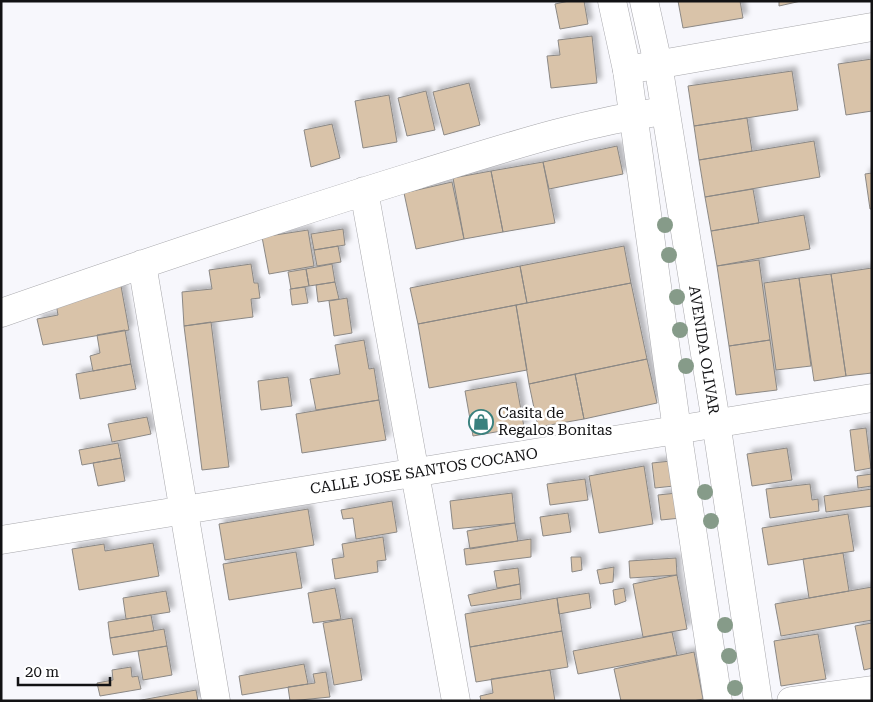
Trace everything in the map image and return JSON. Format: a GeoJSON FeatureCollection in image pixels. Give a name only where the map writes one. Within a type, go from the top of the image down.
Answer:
{"type":"FeatureCollection","features":[{"type":"Feature","properties":{"kind":"street"},"geometry":{"type":"LineString","coordinates":[[612,1],[627,70],[677,430],[718,701]]}},
{"type":"Feature","properties":{"kind":"street","name":"AVENIDA OLIVAR"},"geometry":{"type":"LineString","coordinates":[[644,1],[658,64],[664,111],[716,422],[758,701]]}},
{"type":"Feature","properties":{"kind":"street"},"geometry":{"type":"LineString","coordinates":[[627,70],[872,27]]}},
{"type":"Feature","properties":{"kind":"street"},"geometry":{"type":"LineString","coordinates":[[1,313],[142,264],[364,191],[571,128],[633,115],[664,111]]}},
{"type":"Feature","properties":{"kind":"street"},"geometry":{"type":"LineString","coordinates":[[364,191],[456,701]]}},
{"type":"Feature","properties":{"kind":"street"},"geometry":{"type":"LineString","coordinates":[[142,264],[216,701]]}},
{"type":"Feature","properties":{"kind":"street","name":"CALLE JOSE SANTOS COCANO"},"geometry":{"type":"LineString","coordinates":[[1,540],[872,398]]}},
{"type":"Feature","properties":{"kind":"street"},"geometry":{"type":"LineString","coordinates":[[791,701],[872,690]]}},
{"type":"Feature","properties":{"kind":"building"},"geometry":{"type":"Polygon","coordinates":[[[569,1],[584,1],[588,24],[560,29],[555,4],[569,1]]]}},
{"type":"Feature","properties":{"kind":"building"},"geometry":{"type":"Polygon","coordinates":[[[678,1],[740,1],[743,18],[683,28],[678,1]]]}},
{"type":"Feature","properties":{"kind":"building"},"geometry":{"type":"Polygon","coordinates":[[[779,1],[801,1],[779,6],[779,1]]]}},
{"type":"Feature","properties":{"kind":"building"},"geometry":{"type":"Polygon","coordinates":[[[592,36],[597,83],[551,88],[547,56],[560,55],[558,40],[592,36]]]}},
{"type":"Feature","properties":{"kind":"building"},"geometry":{"type":"Polygon","coordinates":[[[872,59],[872,111],[846,115],[838,64],[872,59]]]}},
{"type":"Feature","properties":{"kind":"building"},"geometry":{"type":"Polygon","coordinates":[[[792,71],[798,110],[694,126],[688,86],[792,71]]]}},
{"type":"Feature","properties":{"kind":"building"},"geometry":{"type":"Polygon","coordinates":[[[469,83],[480,125],[444,135],[433,92],[469,83]]]}},
{"type":"Feature","properties":{"kind":"building"},"geometry":{"type":"Polygon","coordinates":[[[426,91],[435,130],[407,136],[398,98],[426,91]]]}},
{"type":"Feature","properties":{"kind":"building"},"geometry":{"type":"Polygon","coordinates":[[[389,95],[397,142],[363,148],[355,101],[389,95]]]}},
{"type":"Feature","properties":{"kind":"building"},"geometry":{"type":"Polygon","coordinates":[[[747,118],[752,151],[699,160],[694,126],[747,118]]]}},
{"type":"Feature","properties":{"kind":"building"},"geometry":{"type":"Polygon","coordinates":[[[332,124],[340,158],[311,167],[304,130],[332,124]]]}},
{"type":"Feature","properties":{"kind":"building"},"geometry":{"type":"Polygon","coordinates":[[[814,141],[820,177],[705,197],[699,160],[814,141]]]}},
{"type":"Feature","properties":{"kind":"building"},"geometry":{"type":"Polygon","coordinates":[[[617,146],[623,174],[549,189],[543,162],[617,146]]]}},
{"type":"Feature","properties":{"kind":"building"},"geometry":{"type":"Polygon","coordinates":[[[543,162],[555,223],[503,232],[491,171],[543,162]]]}},
{"type":"Feature","properties":{"kind":"building"},"geometry":{"type":"Polygon","coordinates":[[[491,171],[503,232],[464,239],[453,178],[491,171]]]}},
{"type":"Feature","properties":{"kind":"building"},"geometry":{"type":"Polygon","coordinates":[[[872,173],[872,209],[870,209],[865,174],[872,173]]]}},
{"type":"Feature","properties":{"kind":"building"},"geometry":{"type":"Polygon","coordinates":[[[452,182],[464,239],[416,249],[404,193],[452,182]]]}},
{"type":"Feature","properties":{"kind":"building"},"geometry":{"type":"Polygon","coordinates":[[[753,189],[759,223],[711,231],[705,197],[753,189]]]}},
{"type":"Feature","properties":{"kind":"building"},"geometry":{"type":"Polygon","coordinates":[[[804,215],[810,249],[717,266],[711,231],[804,215]]]}},
{"type":"Feature","properties":{"kind":"building"},"geometry":{"type":"Polygon","coordinates":[[[343,229],[345,245],[314,250],[311,234],[343,229]]]}},
{"type":"Feature","properties":{"kind":"building"},"geometry":{"type":"Polygon","coordinates":[[[308,230],[314,266],[269,274],[262,237],[308,230]]]}},
{"type":"Feature","properties":{"kind":"building"},"geometry":{"type":"Polygon","coordinates":[[[338,246],[341,262],[317,266],[314,250],[338,246]]]}},
{"type":"Feature","properties":{"kind":"building"},"geometry":{"type":"Polygon","coordinates":[[[624,246],[631,283],[527,303],[520,266],[624,246]]]}},
{"type":"Feature","properties":{"kind":"building"},"geometry":{"type":"Polygon","coordinates":[[[759,260],[770,340],[729,346],[717,266],[759,260]]]}},
{"type":"Feature","properties":{"kind":"building"},"geometry":{"type":"Polygon","coordinates":[[[251,264],[254,283],[258,283],[260,298],[251,299],[253,317],[184,326],[182,292],[212,289],[209,270],[251,264]]]}},
{"type":"Feature","properties":{"kind":"building"},"geometry":{"type":"Polygon","coordinates":[[[332,264],[335,282],[309,286],[306,269],[332,264]]]}},
{"type":"Feature","properties":{"kind":"building"},"geometry":{"type":"Polygon","coordinates":[[[520,266],[527,303],[418,324],[410,288],[520,266]]]}},
{"type":"Feature","properties":{"kind":"building"},"geometry":{"type":"Polygon","coordinates":[[[872,268],[872,373],[846,376],[831,274],[872,268]]]}},
{"type":"Feature","properties":{"kind":"building"},"geometry":{"type":"Polygon","coordinates":[[[306,269],[309,286],[291,289],[288,272],[306,269]]]}},
{"type":"Feature","properties":{"kind":"building"},"geometry":{"type":"Polygon","coordinates":[[[831,274],[846,376],[814,381],[799,278],[831,274]]]}},
{"type":"Feature","properties":{"kind":"building"},"geometry":{"type":"Polygon","coordinates":[[[799,278],[811,366],[776,370],[764,283],[799,278]]]}},
{"type":"Feature","properties":{"kind":"building"},"geometry":{"type":"Polygon","coordinates":[[[335,282],[339,299],[318,302],[316,285],[335,282]]]}},
{"type":"Feature","properties":{"kind":"building"},"geometry":{"type":"Polygon","coordinates":[[[631,283],[647,359],[529,384],[516,305],[631,283]]]}},
{"type":"Feature","properties":{"kind":"building"},"geometry":{"type":"Polygon","coordinates":[[[121,286],[129,330],[43,345],[37,319],[58,315],[55,298],[121,286]]]}},
{"type":"Feature","properties":{"kind":"building"},"geometry":{"type":"Polygon","coordinates":[[[305,287],[308,303],[292,305],[290,289],[305,287]]]}},
{"type":"Feature","properties":{"kind":"building"},"geometry":{"type":"Polygon","coordinates":[[[347,298],[352,333],[334,336],[329,301],[347,298]]]}},
{"type":"Feature","properties":{"kind":"building"},"geometry":{"type":"Polygon","coordinates":[[[516,305],[527,370],[429,388],[418,324],[516,305]]]}},
{"type":"Feature","properties":{"kind":"building"},"geometry":{"type":"Polygon","coordinates":[[[211,322],[229,467],[202,470],[184,326],[211,322]]]}},
{"type":"Feature","properties":{"kind":"building"},"geometry":{"type":"Polygon","coordinates":[[[125,330],[131,364],[93,371],[90,356],[100,353],[97,335],[125,330]]]}},
{"type":"Feature","properties":{"kind":"building"},"geometry":{"type":"Polygon","coordinates":[[[364,340],[369,369],[374,368],[379,400],[316,410],[310,379],[340,374],[335,345],[364,340]]]}},
{"type":"Feature","properties":{"kind":"building"},"geometry":{"type":"Polygon","coordinates":[[[770,340],[777,390],[736,395],[729,346],[770,340]]]}},
{"type":"Feature","properties":{"kind":"building"},"geometry":{"type":"Polygon","coordinates":[[[647,359],[657,403],[584,419],[575,374],[647,359]]]}},
{"type":"Feature","properties":{"kind":"building"},"geometry":{"type":"Polygon","coordinates":[[[131,364],[136,389],[80,399],[76,374],[131,364]]]}},
{"type":"Feature","properties":{"kind":"building"},"geometry":{"type":"Polygon","coordinates":[[[575,374],[584,419],[538,427],[529,384],[575,374]]]}},
{"type":"Feature","properties":{"kind":"building"},"geometry":{"type":"Polygon","coordinates":[[[288,377],[292,406],[261,410],[258,381],[288,377]]]}},
{"type":"Feature","properties":{"kind":"building"},"geometry":{"type":"Polygon","coordinates":[[[516,382],[524,427],[473,436],[465,391],[516,382]]]}},
{"type":"Feature","properties":{"kind":"building"},"geometry":{"type":"Polygon","coordinates":[[[379,400],[386,440],[302,453],[296,414],[379,400]]]}},
{"type":"Feature","properties":{"kind":"building"},"geometry":{"type":"Polygon","coordinates":[[[147,417],[151,434],[112,442],[108,424],[147,417]]]}},
{"type":"Feature","properties":{"kind":"building"},"geometry":{"type":"Polygon","coordinates":[[[866,428],[871,468],[855,471],[850,430],[866,428]]]}},
{"type":"Feature","properties":{"kind":"building"},"geometry":{"type":"Polygon","coordinates":[[[118,443],[121,458],[82,465],[79,450],[118,443]]]}},
{"type":"Feature","properties":{"kind":"building"},"geometry":{"type":"Polygon","coordinates":[[[787,448],[792,480],[752,486],[747,454],[787,448]]]}},
{"type":"Feature","properties":{"kind":"building"},"geometry":{"type":"Polygon","coordinates":[[[121,458],[125,481],[98,486],[93,463],[121,458]]]}},
{"type":"Feature","properties":{"kind":"building"},"geometry":{"type":"Polygon","coordinates":[[[671,461],[674,486],[655,488],[652,463],[671,461]]]}},
{"type":"Feature","properties":{"kind":"building"},"geometry":{"type":"Polygon","coordinates":[[[644,466],[653,524],[599,533],[589,476],[644,466]]]}},
{"type":"Feature","properties":{"kind":"building"},"geometry":{"type":"Polygon","coordinates":[[[872,474],[872,486],[858,488],[857,476],[872,474]]]}},
{"type":"Feature","properties":{"kind":"building"},"geometry":{"type":"Polygon","coordinates":[[[585,479],[588,500],[550,505],[547,484],[585,479]]]}},
{"type":"Feature","properties":{"kind":"building"},"geometry":{"type":"Polygon","coordinates":[[[810,484],[812,500],[818,499],[819,511],[770,518],[766,489],[810,484]]]}},
{"type":"Feature","properties":{"kind":"building"},"geometry":{"type":"Polygon","coordinates":[[[872,489],[872,506],[826,512],[824,496],[872,489]]]}},
{"type":"Feature","properties":{"kind":"building"},"geometry":{"type":"Polygon","coordinates":[[[512,493],[515,523],[453,529],[450,501],[512,493]]]}},
{"type":"Feature","properties":{"kind":"building"},"geometry":{"type":"Polygon","coordinates":[[[677,493],[681,518],[661,520],[658,495],[677,493]]]}},
{"type":"Feature","properties":{"kind":"building"},"geometry":{"type":"Polygon","coordinates":[[[392,501],[397,532],[356,539],[353,518],[343,519],[341,510],[392,501]]]}},
{"type":"Feature","properties":{"kind":"building"},"geometry":{"type":"Polygon","coordinates":[[[308,509],[314,545],[225,560],[219,524],[308,509]]]}},
{"type":"Feature","properties":{"kind":"building"},"geometry":{"type":"Polygon","coordinates":[[[568,513],[571,532],[543,536],[540,517],[568,513]]]}},
{"type":"Feature","properties":{"kind":"building"},"geometry":{"type":"Polygon","coordinates":[[[848,514],[854,551],[768,565],[762,528],[848,514]]]}},
{"type":"Feature","properties":{"kind":"building"},"geometry":{"type":"Polygon","coordinates":[[[515,523],[518,541],[470,549],[467,531],[515,523]]]}},
{"type":"Feature","properties":{"kind":"building"},"geometry":{"type":"Polygon","coordinates":[[[383,537],[386,560],[377,561],[378,572],[335,579],[332,559],[344,557],[342,544],[383,537]]]}},
{"type":"Feature","properties":{"kind":"building"},"geometry":{"type":"Polygon","coordinates":[[[531,539],[531,557],[466,565],[464,549],[531,539]]]}},
{"type":"Feature","properties":{"kind":"building"},"geometry":{"type":"Polygon","coordinates":[[[153,543],[159,576],[79,590],[72,549],[104,544],[105,551],[153,543]]]}},
{"type":"Feature","properties":{"kind":"building"},"geometry":{"type":"Polygon","coordinates":[[[296,552],[302,588],[229,600],[223,564],[296,552]]]}},
{"type":"Feature","properties":{"kind":"building"},"geometry":{"type":"Polygon","coordinates":[[[843,553],[849,591],[809,598],[803,559],[843,553]]]}},
{"type":"Feature","properties":{"kind":"building"},"geometry":{"type":"Polygon","coordinates":[[[571,557],[581,557],[582,570],[572,572],[571,557]]]}},
{"type":"Feature","properties":{"kind":"building"},"geometry":{"type":"Polygon","coordinates":[[[676,558],[677,575],[630,578],[629,561],[676,558]]]}},
{"type":"Feature","properties":{"kind":"building"},"geometry":{"type":"Polygon","coordinates":[[[614,567],[613,582],[600,584],[597,570],[614,567]]]}},
{"type":"Feature","properties":{"kind":"building"},"geometry":{"type":"Polygon","coordinates":[[[518,568],[520,584],[497,588],[494,571],[518,568]]]}},
{"type":"Feature","properties":{"kind":"building"},"geometry":{"type":"Polygon","coordinates":[[[677,575],[687,629],[643,637],[633,584],[677,575]]]}},
{"type":"Feature","properties":{"kind":"building"},"geometry":{"type":"Polygon","coordinates":[[[520,584],[521,599],[471,606],[468,595],[520,584]]]}},
{"type":"Feature","properties":{"kind":"building"},"geometry":{"type":"Polygon","coordinates":[[[872,587],[872,620],[781,636],[775,604],[872,587]]]}},
{"type":"Feature","properties":{"kind":"building"},"geometry":{"type":"Polygon","coordinates":[[[335,588],[341,619],[313,623],[308,593],[335,588]]]}},
{"type":"Feature","properties":{"kind":"building"},"geometry":{"type":"Polygon","coordinates":[[[624,588],[626,601],[615,605],[613,590],[624,588]]]}},
{"type":"Feature","properties":{"kind":"building"},"geometry":{"type":"Polygon","coordinates":[[[166,591],[170,612],[126,619],[123,598],[166,591]]]}},
{"type":"Feature","properties":{"kind":"building"},"geometry":{"type":"Polygon","coordinates":[[[589,593],[591,608],[559,614],[557,598],[589,593]]]}},
{"type":"Feature","properties":{"kind":"building"},"geometry":{"type":"Polygon","coordinates":[[[557,598],[562,631],[470,647],[465,614],[557,598]]]}},
{"type":"Feature","properties":{"kind":"building"},"geometry":{"type":"Polygon","coordinates":[[[151,615],[154,631],[110,638],[108,622],[151,615]]]}},
{"type":"Feature","properties":{"kind":"building"},"geometry":{"type":"Polygon","coordinates":[[[352,618],[362,680],[334,685],[323,623],[352,618]]]}},
{"type":"Feature","properties":{"kind":"building"},"geometry":{"type":"Polygon","coordinates":[[[872,623],[872,668],[864,670],[855,626],[872,623]]]}},
{"type":"Feature","properties":{"kind":"building"},"geometry":{"type":"Polygon","coordinates":[[[164,629],[167,646],[113,655],[110,638],[164,629]]]}},
{"type":"Feature","properties":{"kind":"building"},"geometry":{"type":"Polygon","coordinates":[[[562,631],[568,667],[476,682],[470,647],[562,631]]]}},
{"type":"Feature","properties":{"kind":"building"},"geometry":{"type":"Polygon","coordinates":[[[672,632],[677,655],[578,674],[573,651],[672,632]]]}},
{"type":"Feature","properties":{"kind":"building"},"geometry":{"type":"Polygon","coordinates":[[[818,634],[826,679],[781,686],[774,641],[818,634]]]}},
{"type":"Feature","properties":{"kind":"building"},"geometry":{"type":"Polygon","coordinates":[[[167,646],[172,675],[143,680],[138,651],[167,646]]]}},
{"type":"Feature","properties":{"kind":"building"},"geometry":{"type":"Polygon","coordinates":[[[694,652],[703,699],[693,701],[621,701],[614,669],[694,652]]]}},
{"type":"Feature","properties":{"kind":"building"},"geometry":{"type":"Polygon","coordinates":[[[304,664],[308,684],[242,695],[239,676],[304,664]]]}},
{"type":"Feature","properties":{"kind":"building"},"geometry":{"type":"Polygon","coordinates":[[[131,667],[132,677],[138,676],[141,689],[100,696],[97,683],[113,680],[112,670],[131,667]]]}},
{"type":"Feature","properties":{"kind":"building"},"geometry":{"type":"Polygon","coordinates":[[[550,670],[555,701],[481,701],[480,696],[493,693],[491,679],[550,670]]]}},
{"type":"Feature","properties":{"kind":"building"},"geometry":{"type":"Polygon","coordinates":[[[326,672],[330,697],[290,701],[288,687],[315,683],[313,674],[326,672]]]}},
{"type":"Feature","properties":{"kind":"building"},"geometry":{"type":"Polygon","coordinates":[[[196,690],[198,701],[136,701],[196,690]]]}},
{"type":"Feature","properties":{"kind":"place","name":"Casita de Regalos Bonitas"},"geometry":{"type":"Point","coordinates":[481,422]}}]}
